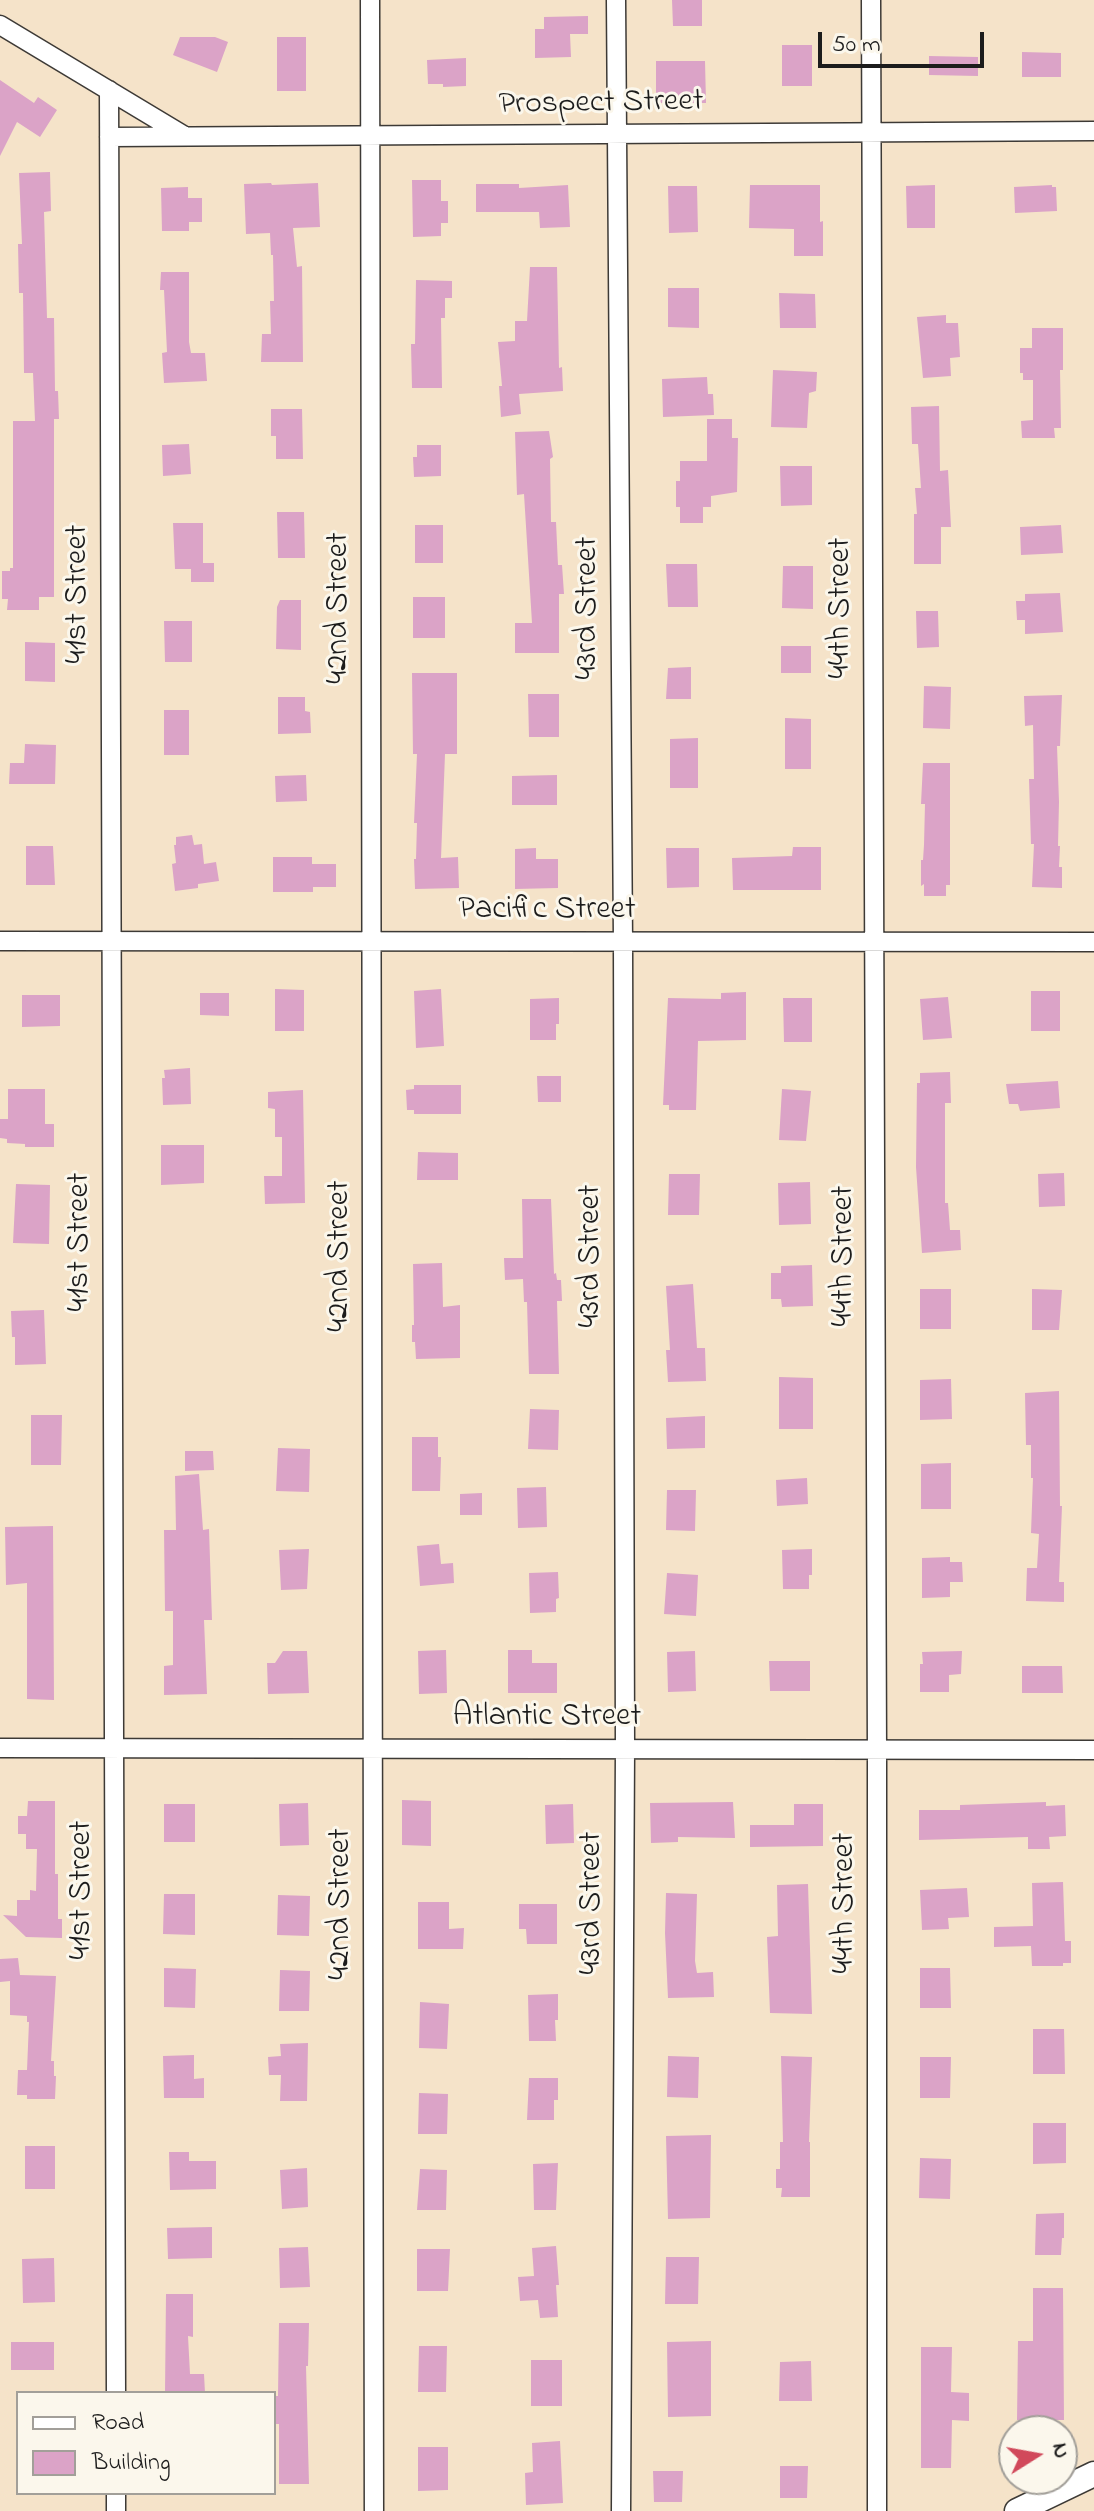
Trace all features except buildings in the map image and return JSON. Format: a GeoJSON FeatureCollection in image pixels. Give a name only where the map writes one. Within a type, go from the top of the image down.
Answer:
{"type":"FeatureCollection","features":[{"type":"Feature","properties":{"kind":"main road"},"geometry":{"type":"LineString","coordinates":[[1017,2511],[1094,2474]]}},
{"type":"Feature","properties":{"kind":"street","name":"42nd Street"},"geometry":{"type":"LineString","coordinates":[[370,0],[374,2511]]}},
{"type":"Feature","properties":{"kind":"street","name":"43rd Street"},"geometry":{"type":"LineString","coordinates":[[616,0],[625,1749],[621,2511]]}},
{"type":"Feature","properties":{"kind":"street","name":"44th Street"},"geometry":{"type":"LineString","coordinates":[[871,0],[877,2511]]}},
{"type":"Feature","properties":{"kind":"street"},"geometry":{"type":"LineString","coordinates":[[0,25],[186,137]]}},
{"type":"Feature","properties":{"kind":"street","name":"41st Street"},"geometry":{"type":"LineString","coordinates":[[109,90],[116,2391]]}},
{"type":"Feature","properties":{"kind":"street","name":"Prospect Street"},"geometry":{"type":"LineString","coordinates":[[109,137],[1094,131]]}},
{"type":"Feature","properties":{"kind":"street","name":"Pacific Street"},"geometry":{"type":"LineString","coordinates":[[0,941],[1094,942]]}},
{"type":"Feature","properties":{"kind":"street","name":"Atlantic Street"},"geometry":{"type":"LineString","coordinates":[[0,1748],[1094,1750]]}}]}
